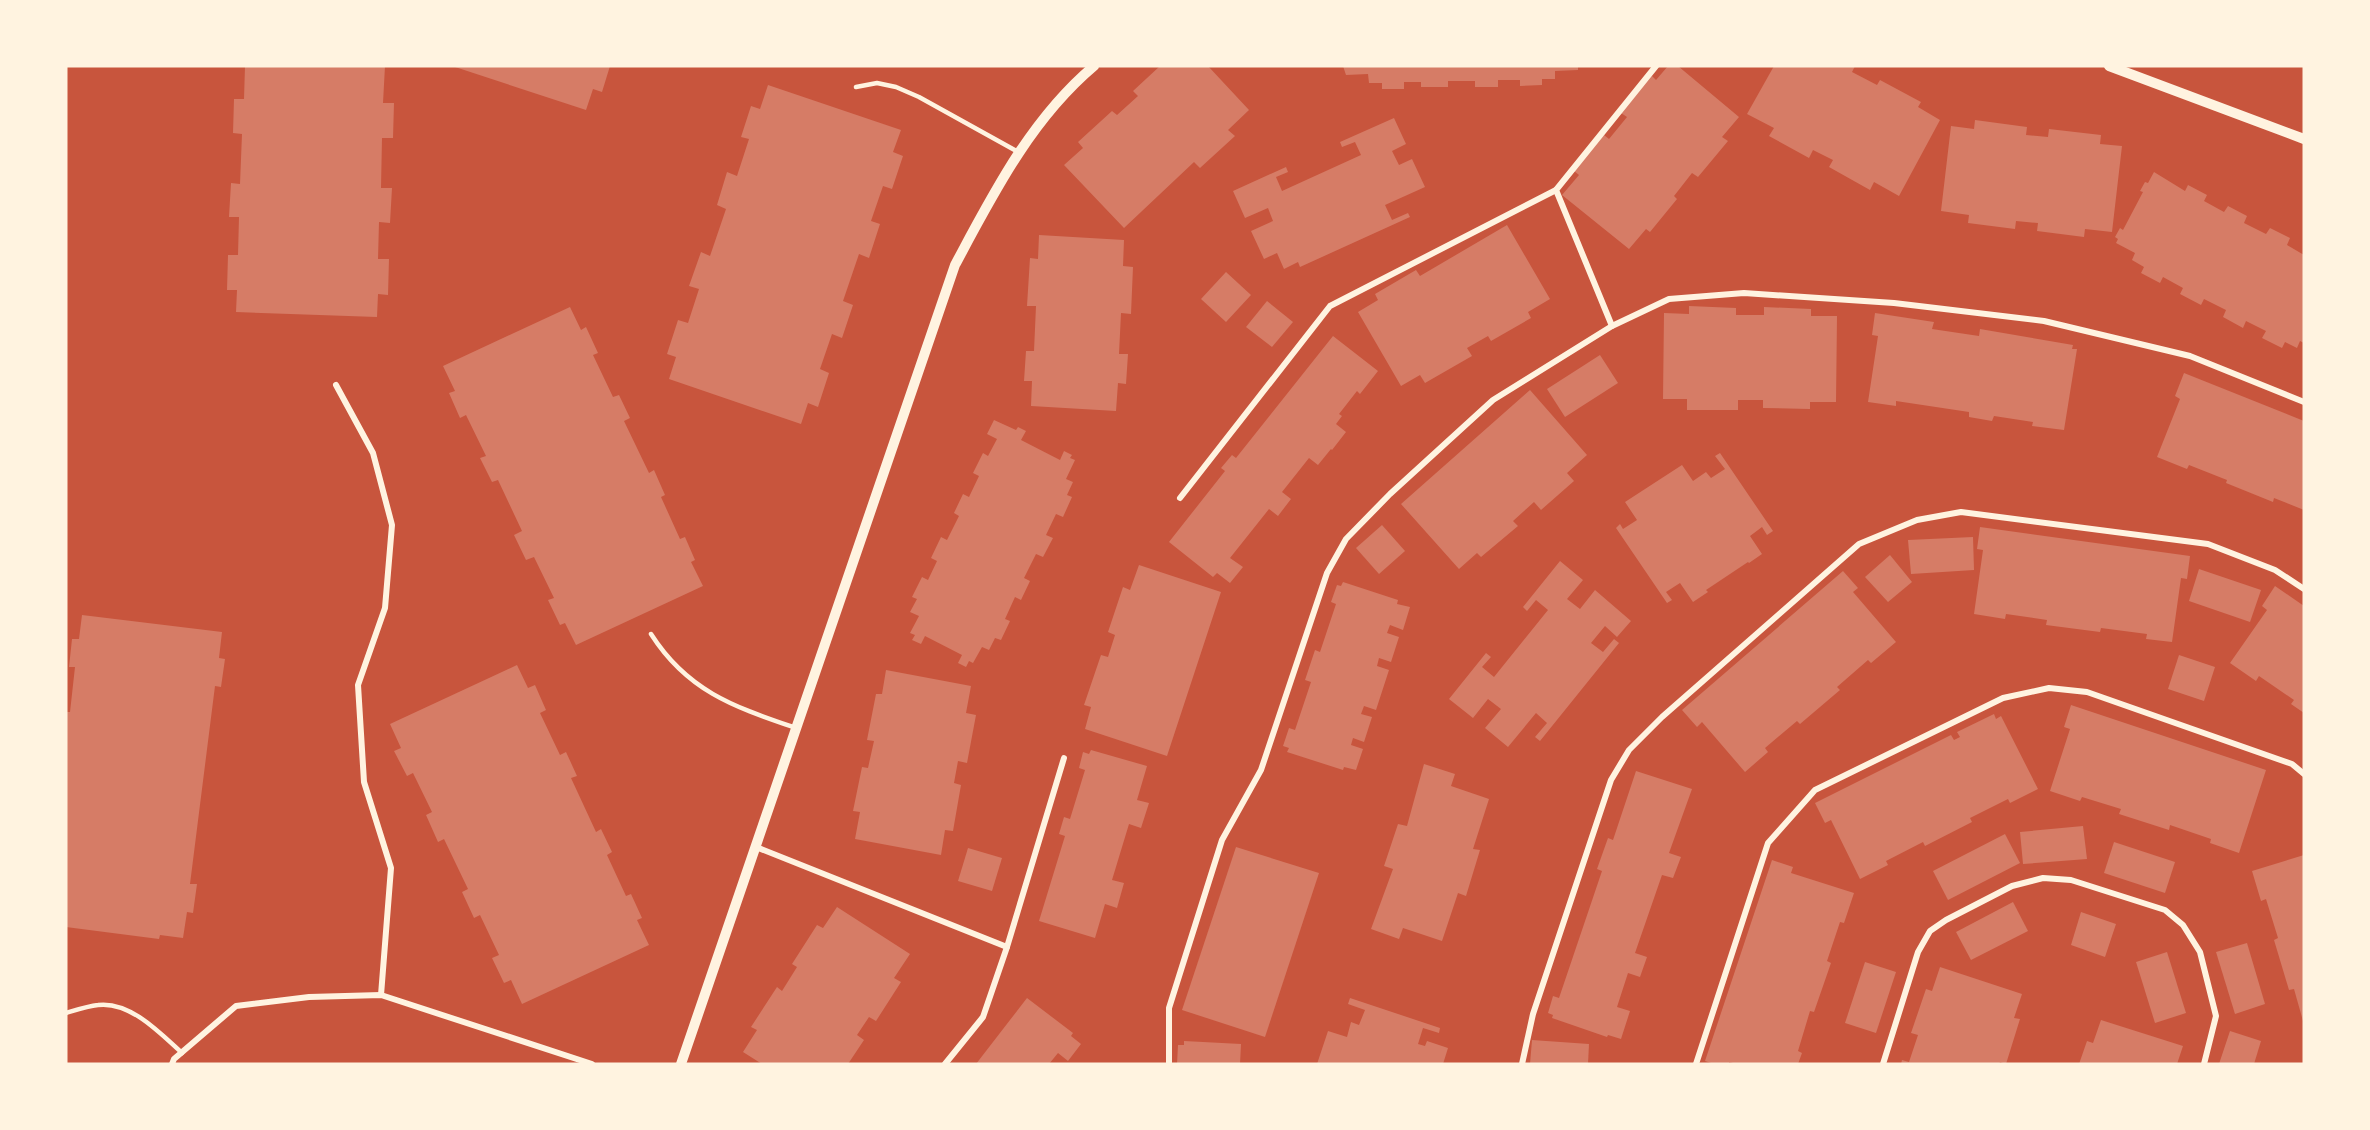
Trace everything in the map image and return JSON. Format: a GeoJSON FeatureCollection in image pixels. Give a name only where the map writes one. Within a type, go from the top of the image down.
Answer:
{"type":"FeatureCollection","features":[{"type":"Feature","properties":{"kind":"street"},"geometry":{"type":"LineString","coordinates":[[681,1064],[955,265],[998,186],[1038,124],[1079,78],[1094,66]]}},
{"type":"Feature","properties":{"kind":"street"},"geometry":{"type":"LineString","coordinates":[[1180,498],[1330,306],[1556,190],[1656,66]]}},
{"type":"Feature","properties":{"kind":"street"},"geometry":{"type":"LineString","coordinates":[[2109,66],[2304,139]]}},
{"type":"Feature","properties":{"kind":"street"},"geometry":{"type":"LineString","coordinates":[[1556,190],[1612,326]]}},
{"type":"Feature","properties":{"kind":"street"},"geometry":{"type":"LineString","coordinates":[[1169,1064],[1169,1008],[1222,840],[1261,770],[1327,573],[1346,539],[1390,494],[1493,400],[1612,326],[1669,299],[1680,298],[1744,293],[1894,303],[2044,321],[2190,356],[2304,402]]}},
{"type":"Feature","properties":{"kind":"street"},"geometry":{"type":"LineString","coordinates":[[336,385],[373,453],[392,525],[385,608],[358,685],[364,782],[391,868],[381,995]]}},
{"type":"Feature","properties":{"kind":"street"},"geometry":{"type":"LineString","coordinates":[[1522,1064],[1533,1014],[1611,780],[1629,750],[1662,717],[1859,544],[1917,520],[1961,512],[2208,544],[2275,570],[2304,589]]}},
{"type":"Feature","properties":{"kind":"street"},"geometry":{"type":"LineString","coordinates":[[1696,1064],[1768,843],[1815,790],[2002,698],[2049,688],[2087,692],[2292,764],[2304,774]]}},
{"type":"Feature","properties":{"kind":"street"},"geometry":{"type":"LineString","coordinates":[[945,1064],[983,1017],[1007,947],[1064,758]]}},
{"type":"Feature","properties":{"kind":"street"},"geometry":{"type":"LineString","coordinates":[[756,848],[1007,947]]}},
{"type":"Feature","properties":{"kind":"street"},"geometry":{"type":"LineString","coordinates":[[1883,1064],[1918,952],[1930,931],[1946,920],[2012,886],[2043,878],[2071,880],[2165,910],[2183,925],[2200,952],[2216,1016],[2204,1064]]}},
{"type":"Feature","properties":{"kind":"street"},"geometry":{"type":"LineString","coordinates":[[172,1064],[236,1006],[309,997],[381,995],[592,1064]]}},
{"type":"Feature","properties":{"kind":"lane"},"geometry":{"type":"LineString","coordinates":[[856,87],[877,83],[896,87],[1020,153]]}},
{"type":"Feature","properties":{"kind":"lane"},"geometry":{"type":"LineString","coordinates":[[651,634],[659,647],[696,685],[735,706],[796,728]]}},
{"type":"Feature","properties":{"kind":"lane"},"geometry":{"type":"LineString","coordinates":[[66,1012],[100,1004],[125,1008],[163,1035],[182,1053]]}},
{"type":"Feature","properties":{"kind":"building"},"geometry":{"type":"Polygon","coordinates":[[[245,66],[385,66],[383,103],[394,103],[393,138],[382,138],[381,188],[392,188],[390,223],[379,222],[378,259],[389,259],[388,295],[378,294],[377,317],[236,312],[237,290],[227,290],[228,255],[238,255],[239,217],[229,217],[231,183],[240,184],[242,134],[233,133],[234,99],[244,99],[245,66]]]}},
{"type":"Feature","properties":{"kind":"building"},"geometry":{"type":"Polygon","coordinates":[[[452,66],[610,66],[602,92],[593,89],[586,110],[452,66]]]}},
{"type":"Feature","properties":{"kind":"building"},"geometry":{"type":"Polygon","coordinates":[[[1160,66],[1208,66],[1249,110],[1228,130],[1235,136],[1200,168],[1194,162],[1124,228],[1064,165],[1083,148],[1078,142],[1112,111],[1117,115],[1138,96],[1133,91],[1160,66]]]}},
{"type":"Feature","properties":{"kind":"building"},"geometry":{"type":"Polygon","coordinates":[[[1343,66],[1578,66],[1578,70],[1555,71],[1555,79],[1542,79],[1542,85],[1520,86],[1520,80],[1498,80],[1498,87],[1475,87],[1475,81],[1448,81],[1448,87],[1421,87],[1421,82],[1404,82],[1404,89],[1382,89],[1382,83],[1369,83],[1368,74],[1346,75],[1343,66]]]}},
{"type":"Feature","properties":{"kind":"building"},"geometry":{"type":"Polygon","coordinates":[[[1668,66],[1678,66],[1739,117],[1722,137],[1728,141],[1698,177],[1692,173],[1674,196],[1677,199],[1650,232],[1646,229],[1629,249],[1562,195],[1579,175],[1574,171],[1604,135],[1609,139],[1627,117],[1621,113],[1652,76],[1656,80],[1668,66]]]}},
{"type":"Feature","properties":{"kind":"building"},"geometry":{"type":"Polygon","coordinates":[[[1774,66],[1855,66],[1852,72],[1877,85],[1880,80],[1921,102],[1918,107],[1940,120],[1899,196],[1874,182],[1870,190],[1829,167],[1833,160],[1813,150],[1809,158],[1769,136],[1774,128],[1747,114],[1774,66]]]}},
{"type":"Feature","properties":{"kind":"building"},"geometry":{"type":"Polygon","coordinates":[[[768,85],[901,130],[893,152],[903,156],[892,189],[883,186],[871,221],[880,224],[869,258],[859,254],[843,301],[853,305],[842,338],[832,334],[820,369],[829,373],[818,407],[808,403],[801,424],[669,379],[676,357],[667,354],[678,320],[688,323],[699,289],[689,286],[701,252],[710,256],[726,209],[717,205],[727,172],[737,176],[749,139],[741,137],[751,106],[760,109],[768,85]]]}},
{"type":"Feature","properties":{"kind":"building"},"geometry":{"type":"Polygon","coordinates":[[[1394,118],[1406,144],[1392,151],[1399,165],[1412,159],[1425,187],[1385,205],[1392,220],[1408,213],[1410,217],[1300,267],[1298,262],[1284,269],[1277,253],[1264,259],[1251,231],[1273,221],[1268,208],[1245,218],[1233,191],[1286,167],[1288,172],[1276,177],[1282,191],[1361,155],[1355,142],[1342,147],[1340,142],[1394,118]]]}},
{"type":"Feature","properties":{"kind":"building"},"geometry":{"type":"Polygon","coordinates":[[[1975,120],[2027,127],[2026,135],[2048,137],[2049,129],[2101,135],[2100,144],[2122,146],[2112,232],[2085,229],[2084,237],[2037,231],[2038,223],[2016,221],[2015,229],[1968,223],[1969,215],[1941,211],[1951,126],[1974,129],[1975,120]]]}},
{"type":"Feature","properties":{"kind":"building"},"geometry":{"type":"Polygon","coordinates":[[[2154,172],[2185,191],[2188,185],[2207,195],[2204,201],[2224,212],[2228,206],[2247,216],[2244,223],[2266,234],[2270,228],[2290,238],[2287,245],[2304,255],[2304,343],[2300,341],[2297,348],[2285,342],[2282,348],[2262,338],[2266,331],[2246,321],[2243,328],[2223,317],[2226,310],[2204,299],[2201,305],[2180,294],[2183,288],[2163,277],[2160,283],[2141,273],[2144,267],[2132,260],[2135,253],[2116,243],[2118,239],[2115,237],[2120,228],[2123,230],[2143,192],[2140,191],[2154,172]]]}},
{"type":"Feature","properties":{"kind":"building"},"geometry":{"type":"Polygon","coordinates":[[[1507,225],[1550,299],[1528,312],[1531,318],[1491,341],[1488,336],[1467,348],[1472,356],[1425,383],[1420,375],[1401,386],[1358,312],[1378,300],[1375,294],[1416,270],[1420,276],[1507,225]]]}},
{"type":"Feature","properties":{"kind":"building"},"geometry":{"type":"Polygon","coordinates":[[[1039,235],[1124,240],[1123,266],[1133,267],[1131,314],[1121,313],[1119,354],[1128,354],[1126,384],[1118,383],[1116,411],[1031,406],[1032,381],[1024,381],[1026,351],[1034,351],[1036,306],[1027,306],[1030,258],[1038,259],[1039,235]]]}},
{"type":"Feature","properties":{"kind":"building"},"geometry":{"type":"Polygon","coordinates":[[[1226,272],[1251,295],[1226,322],[1201,299],[1226,272]]]}},
{"type":"Feature","properties":{"kind":"building"},"geometry":{"type":"Polygon","coordinates":[[[1267,301],[1293,322],[1272,347],[1246,327],[1267,301]]]}},
{"type":"Feature","properties":{"kind":"building"},"geometry":{"type":"Polygon","coordinates":[[[1689,306],[1736,308],[1736,315],[1764,315],[1764,307],[1811,309],[1811,316],[1837,316],[1836,402],[1810,402],[1810,409],[1763,408],[1763,400],[1738,400],[1738,410],[1687,410],[1687,399],[1663,399],[1664,313],[1689,314],[1689,306]]]}},
{"type":"Feature","properties":{"kind":"building"},"geometry":{"type":"Polygon","coordinates":[[[570,307],[581,330],[586,327],[598,353],[593,355],[613,397],[619,395],[630,418],[624,421],[649,473],[654,470],[665,495],[661,497],[680,539],[685,537],[695,560],[691,562],[703,586],[576,645],[565,623],[560,625],[548,600],[554,598],[534,557],[526,560],[514,535],[522,531],[498,480],[492,482],[480,458],[486,456],[466,415],[460,418],[449,393],[455,391],[443,366],[570,307]]]}},
{"type":"Feature","properties":{"kind":"building"},"geometry":{"type":"Polygon","coordinates":[[[1875,313],[1934,322],[1932,329],[1979,336],[1980,329],[2073,345],[2072,349],[2077,349],[2064,430],[2032,426],[2033,422],[1994,416],[1992,421],[1969,417],[1969,412],[1896,401],[1896,406],[1868,402],[1878,336],[1872,335],[1875,313]]]}},
{"type":"Feature","properties":{"kind":"building"},"geometry":{"type":"Polygon","coordinates":[[[1333,336],[1378,371],[1360,394],[1357,391],[1339,414],[1342,416],[1336,424],[1346,432],[1332,450],[1318,465],[1309,458],[1282,492],[1291,499],[1278,516],[1269,509],[1230,558],[1243,567],[1230,583],[1217,573],[1213,577],[1169,542],[1225,471],[1221,468],[1232,455],[1236,458],[1333,336]]]}},
{"type":"Feature","properties":{"kind":"building"},"geometry":{"type":"Polygon","coordinates":[[[1600,355],[1618,383],[1565,417],[1547,389],[1600,355]]]}},
{"type":"Feature","properties":{"kind":"building"},"geometry":{"type":"Polygon","coordinates":[[[2184,373],[2304,421],[2304,510],[2274,498],[2273,502],[2189,465],[2187,469],[2157,457],[2180,399],[2175,396],[2184,373]]]}},
{"type":"Feature","properties":{"kind":"building"},"geometry":{"type":"Polygon","coordinates":[[[1530,390],[1587,455],[1567,473],[1574,481],[1541,510],[1534,502],[1513,521],[1518,526],[1481,557],[1477,553],[1459,569],[1401,504],[1530,390]]]}},
{"type":"Feature","properties":{"kind":"building"},"geometry":{"type":"Polygon","coordinates":[[[994,420],[1016,430],[1018,427],[1026,431],[1021,440],[1060,460],[1064,451],[1072,455],[1070,458],[1075,460],[1066,479],[1073,482],[1067,495],[1072,497],[1063,517],[1056,514],[1046,535],[1053,538],[1043,557],[1036,554],[1024,578],[1030,581],[1021,600],[1015,597],[1005,619],[1010,621],[1001,640],[995,638],[989,650],[982,647],[973,663],[969,661],[966,667],[958,663],[962,655],[925,636],[921,644],[912,640],[915,635],[910,633],[919,616],[910,612],[917,599],[912,597],[922,577],[928,580],[937,561],[931,558],[941,537],[947,540],[959,516],[954,513],[963,494],[969,497],[979,476],[973,473],[983,453],[988,456],[997,439],[987,434],[994,420]]]}},
{"type":"Feature","properties":{"kind":"building"},"geometry":{"type":"Polygon","coordinates":[[[1720,453],[1773,531],[1767,535],[1762,527],[1750,536],[1762,554],[1706,590],[1708,592],[1693,602],[1680,583],[1666,592],[1672,600],[1667,603],[1616,528],[1620,524],[1623,529],[1637,520],[1625,502],[1682,465],[1693,481],[1706,472],[1711,478],[1725,469],[1715,456],[1720,453]]]}},
{"type":"Feature","properties":{"kind":"building"},"geometry":{"type":"Polygon","coordinates":[[[1382,525],[1405,551],[1379,574],[1356,548],[1382,525]]]}},
{"type":"Feature","properties":{"kind":"building"},"geometry":{"type":"Polygon","coordinates":[[[1980,527],[2190,556],[2187,579],[2181,578],[2172,642],[2146,639],[2147,634],[2101,628],[2100,632],[2046,625],[2047,620],[2006,614],[2005,619],[1974,614],[1983,550],[1977,549],[1980,527]]]}},
{"type":"Feature","properties":{"kind":"building"},"geometry":{"type":"Polygon","coordinates":[[[1973,537],[1974,570],[1911,574],[1908,540],[1973,537]]]}},
{"type":"Feature","properties":{"kind":"building"},"geometry":{"type":"Polygon","coordinates":[[[1890,555],[1912,582],[1888,602],[1865,577],[1890,555]]]}},
{"type":"Feature","properties":{"kind":"building"},"geometry":{"type":"Polygon","coordinates":[[[1560,561],[1583,580],[1567,599],[1580,609],[1595,590],[1631,621],[1617,637],[1605,626],[1591,643],[1603,652],[1614,639],[1619,643],[1540,741],[1535,737],[1547,723],[1536,713],[1508,747],[1485,728],[1501,709],[1488,699],[1473,718],[1449,699],[1486,653],[1491,657],[1482,667],[1494,677],[1548,610],[1536,600],[1527,611],[1523,607],[1560,561]]]}},
{"type":"Feature","properties":{"kind":"building"},"geometry":{"type":"Polygon","coordinates":[[[1139,565],[1221,592],[1167,756],[1085,729],[1091,707],[1084,705],[1101,655],[1108,657],[1115,635],[1108,632],[1123,587],[1130,590],[1139,565]]]}},
{"type":"Feature","properties":{"kind":"building"},"geometry":{"type":"Polygon","coordinates":[[[2199,569],[2261,590],[2250,622],[2189,601],[2199,569]]]}},
{"type":"Feature","properties":{"kind":"building"},"geometry":{"type":"Polygon","coordinates":[[[1843,571],[1858,588],[1853,592],[1896,642],[1871,663],[1868,660],[1837,687],[1840,690],[1800,724],[1797,721],[1765,748],[1768,752],[1745,772],[1702,722],[1697,727],[1682,710],[1843,571]]]}},
{"type":"Feature","properties":{"kind":"building"},"geometry":{"type":"Polygon","coordinates":[[[1343,582],[1398,600],[1397,604],[1410,607],[1403,630],[1390,625],[1387,633],[1399,637],[1391,662],[1379,658],[1377,666],[1389,670],[1376,710],[1364,706],[1361,714],[1372,717],[1364,742],[1353,738],[1351,745],[1363,749],[1356,770],[1344,767],[1343,770],[1287,752],[1289,748],[1283,746],[1289,728],[1295,730],[1311,682],[1305,680],[1315,650],[1320,652],[1336,604],[1331,602],[1337,585],[1341,586],[1343,582]]]}},
{"type":"Feature","properties":{"kind":"building"},"geometry":{"type":"Polygon","coordinates":[[[2275,586],[2304,606],[2304,713],[2291,704],[2294,700],[2259,676],[2256,681],[2230,663],[2267,610],[2262,606],[2275,586]]]}},
{"type":"Feature","properties":{"kind":"building"},"geometry":{"type":"Polygon","coordinates":[[[82,615],[222,632],[219,658],[225,659],[221,687],[215,686],[190,884],[197,884],[193,913],[187,912],[183,938],[160,935],[159,939],[66,927],[66,712],[70,712],[75,667],[69,667],[72,639],[79,639],[82,615]]]}},
{"type":"Feature","properties":{"kind":"building"},"geometry":{"type":"Polygon","coordinates":[[[2179,655],[2215,667],[2204,701],[2168,689],[2179,655]]]}},
{"type":"Feature","properties":{"kind":"building"},"geometry":{"type":"Polygon","coordinates":[[[517,665],[528,688],[535,685],[546,710],[540,713],[560,755],[566,752],[577,776],[571,778],[596,832],[601,829],[612,852],[607,855],[626,896],[631,894],[642,918],[637,920],[649,945],[522,1004],[511,980],[504,983],[492,958],[499,955],[480,915],[474,918],[462,892],[468,889],[444,839],[438,842],[426,815],[432,812],[413,773],[407,776],[394,751],[401,748],[390,724],[517,665]]]}},
{"type":"Feature","properties":{"kind":"building"},"geometry":{"type":"Polygon","coordinates":[[[886,670],[971,686],[966,713],[976,715],[967,763],[958,761],[954,783],[961,785],[953,831],[945,830],[941,855],[855,839],[860,812],[853,811],[862,767],[868,768],[874,741],[867,740],[876,694],[882,694],[886,670]]]}},
{"type":"Feature","properties":{"kind":"building"},"geometry":{"type":"Polygon","coordinates":[[[2071,705],[2266,770],[2239,853],[2210,843],[2211,839],[2170,825],[2169,830],[2119,814],[2121,809],[2082,797],[2080,801],[2050,791],[2070,729],[2064,727],[2071,705]]]}},
{"type":"Feature","properties":{"kind":"building"},"geometry":{"type":"Polygon","coordinates":[[[1994,714],[1996,719],[2001,716],[2038,789],[2010,803],[2008,799],[1970,818],[1972,822],[1925,846],[1923,842],[1886,861],[1888,865],[1860,879],[1831,820],[1825,823],[1815,803],[1951,735],[1954,740],[1960,737],[1957,732],[1994,714]]]}},
{"type":"Feature","properties":{"kind":"building"},"geometry":{"type":"Polygon","coordinates":[[[1091,750],[1147,766],[1137,800],[1149,803],[1141,828],[1129,824],[1112,880],[1124,883],[1117,908],[1105,904],[1095,938],[1039,921],[1065,836],[1059,834],[1064,817],[1070,819],[1085,770],[1079,768],[1083,752],[1089,754],[1091,750]]]}},
{"type":"Feature","properties":{"kind":"building"},"geometry":{"type":"Polygon","coordinates":[[[1424,764],[1455,774],[1451,786],[1489,799],[1473,849],[1480,850],[1466,896],[1458,893],[1442,941],[1403,928],[1399,939],[1371,929],[1393,869],[1384,866],[1398,824],[1407,826],[1424,764]]]}},
{"type":"Feature","properties":{"kind":"building"},"geometry":{"type":"Polygon","coordinates":[[[1636,771],[1692,789],[1669,853],[1681,857],[1673,878],[1662,875],[1635,953],[1647,957],[1640,977],[1628,973],[1617,1007],[1630,1011],[1621,1039],[1608,1035],[1607,1037],[1552,1018],[1553,1015],[1548,1013],[1553,996],[1559,998],[1602,871],[1597,869],[1608,838],[1613,840],[1636,771]]]}},
{"type":"Feature","properties":{"kind":"building"},"geometry":{"type":"Polygon","coordinates":[[[2083,826],[2087,859],[2023,864],[2020,832],[2083,826]]]}},
{"type":"Feature","properties":{"kind":"building"},"geometry":{"type":"Polygon","coordinates":[[[2005,834],[2020,863],[1948,900],[1933,871],[2005,834]]]}},
{"type":"Feature","properties":{"kind":"building"},"geometry":{"type":"Polygon","coordinates":[[[2114,842],[2175,862],[2165,893],[2104,873],[2114,842]]]}},
{"type":"Feature","properties":{"kind":"building"},"geometry":{"type":"Polygon","coordinates":[[[1236,847],[1319,873],[1265,1037],[1182,1010],[1236,847]]]}},
{"type":"Feature","properties":{"kind":"building"},"geometry":{"type":"Polygon","coordinates":[[[968,848],[1002,858],[992,891],[958,881],[968,848]]]}},
{"type":"Feature","properties":{"kind":"building"},"geometry":{"type":"Polygon","coordinates":[[[2304,855],[2303,1021],[2294,989],[2289,990],[2274,940],[2278,938],[2266,899],[2261,901],[2252,871],[2304,855]]]}},
{"type":"Feature","properties":{"kind":"building"},"geometry":{"type":"Polygon","coordinates":[[[1772,860],[1793,867],[1791,873],[1854,893],[1844,923],[1840,922],[1827,961],[1831,963],[1814,1012],[1810,1011],[1798,1051],[1802,1053],[1798,1064],[1729,1062],[1729,1064],[1714,1064],[1705,1061],[1772,860]]]}},
{"type":"Feature","properties":{"kind":"building"},"geometry":{"type":"Polygon","coordinates":[[[2013,902],[2028,931],[1971,960],[1956,932],[2013,902]]]}},
{"type":"Feature","properties":{"kind":"building"},"geometry":{"type":"Polygon","coordinates":[[[837,907],[910,954],[894,978],[901,982],[876,1021],[869,1017],[857,1035],[864,1040],[848,1064],[762,1064],[743,1052],[757,1030],[751,1027],[777,987],[782,991],[797,967],[792,964],[817,925],[823,928],[837,907]]]}},
{"type":"Feature","properties":{"kind":"building"},"geometry":{"type":"Polygon","coordinates":[[[2081,912],[2116,924],[2105,957],[2071,945],[2081,912]]]}},
{"type":"Feature","properties":{"kind":"building"},"geometry":{"type":"Polygon","coordinates":[[[2247,943],[2265,1004],[2235,1014],[2216,952],[2247,943]]]}},
{"type":"Feature","properties":{"kind":"building"},"geometry":{"type":"Polygon","coordinates":[[[2167,952],[2186,1013],[2155,1023],[2136,962],[2167,952]]]}},
{"type":"Feature","properties":{"kind":"building"},"geometry":{"type":"Polygon","coordinates":[[[1865,962],[1896,972],[1876,1033],[1845,1023],[1865,962]]]}},
{"type":"Feature","properties":{"kind":"building"},"geometry":{"type":"Polygon","coordinates":[[[1940,967],[2022,994],[2014,1018],[2020,1019],[2006,1064],[2000,1062],[1999,1064],[1901,1064],[1902,1060],[1909,1062],[1918,1035],[1911,1033],[1926,989],[1932,991],[1940,967]]]}},
{"type":"Feature","properties":{"kind":"building"},"geometry":{"type":"Polygon","coordinates":[[[1027,998],[1073,1033],[1071,1036],[1081,1044],[1068,1061],[1058,1053],[1049,1064],[976,1064],[1027,998]]]}},
{"type":"Feature","properties":{"kind":"building"},"geometry":{"type":"Polygon","coordinates":[[[1350,998],[1440,1028],[1439,1033],[1423,1028],[1418,1044],[1425,1046],[1427,1041],[1448,1048],[1443,1064],[1317,1064],[1328,1031],[1347,1037],[1351,1022],[1359,1025],[1365,1010],[1348,1004],[1350,998]]]}},
{"type":"Feature","properties":{"kind":"building"},"geometry":{"type":"Polygon","coordinates":[[[2101,1020],[2183,1046],[2177,1064],[2079,1064],[2087,1041],[2093,1043],[2101,1020]]]}},
{"type":"Feature","properties":{"kind":"building"},"geometry":{"type":"Polygon","coordinates":[[[2230,1031],[2261,1041],[2254,1064],[2219,1064],[2230,1031]]]}},
{"type":"Feature","properties":{"kind":"building"},"geometry":{"type":"Polygon","coordinates":[[[1532,1040],[1589,1044],[1588,1064],[1530,1064],[1532,1040]]]}},
{"type":"Feature","properties":{"kind":"building"},"geometry":{"type":"Polygon","coordinates":[[[1184,1041],[1241,1044],[1240,1064],[1177,1064],[1178,1045],[1184,1045],[1184,1041]]]}}]}
